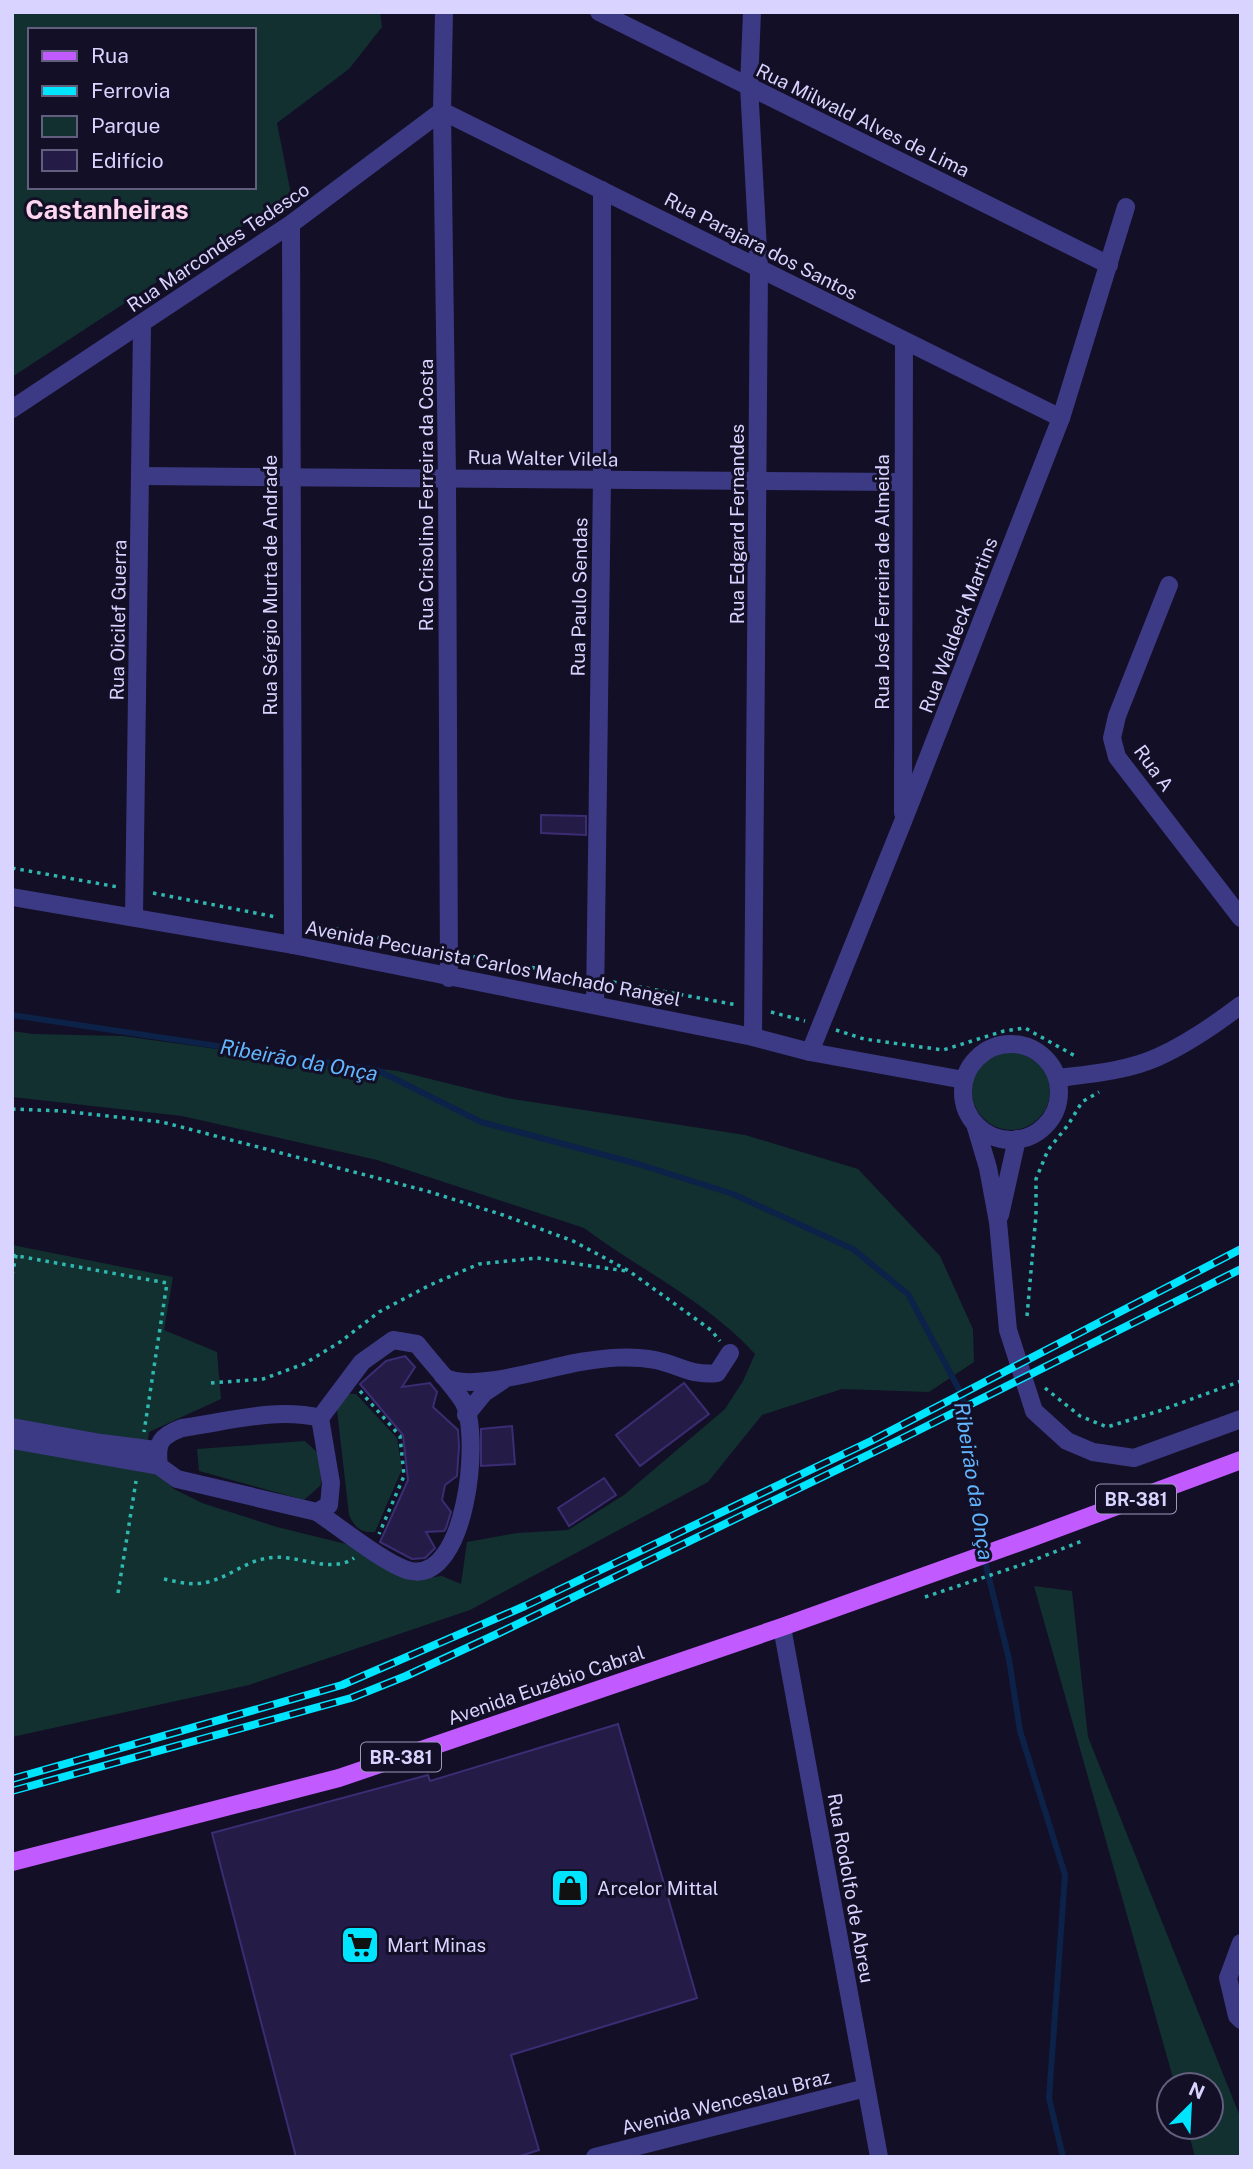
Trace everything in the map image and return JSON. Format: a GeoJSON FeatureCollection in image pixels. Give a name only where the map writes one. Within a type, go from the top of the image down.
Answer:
{"type":"FeatureCollection","features":[{"type":"Feature","properties":{"kind":"main road","name":"Avenida Euzébio Cabral"},"geometry":{"type":"LineString","coordinates":[[12,1862],[339,1778],[782,1627],[1241,1460]]}},
{"type":"Feature","properties":{"kind":"street","name":"Rua Crisolino Ferreira da Costa"},"geometry":{"type":"LineString","coordinates":[[444,12],[449,978]]}},
{"type":"Feature","properties":{"kind":"street","name":"Rua Milwald Alves de Lima"},"geometry":{"type":"LineString","coordinates":[[599,12],[1109,265]]}},
{"type":"Feature","properties":{"kind":"street","name":"Rua Edgard Fernandes"},"geometry":{"type":"LineString","coordinates":[[752,12],[749,86],[759,268],[753,1037]]}},
{"type":"Feature","properties":{"kind":"street","name":"Rua Parajara dos Santos"},"geometry":{"type":"LineString","coordinates":[[443,111],[1061,418]]}},
{"type":"Feature","properties":{"kind":"street","name":"Rua Marcondes Tedesco"},"geometry":{"type":"LineString","coordinates":[[12,409],[291,224],[443,111]]}},
{"type":"Feature","properties":{"kind":"street","name":"Rua Paulo Sendas"},"geometry":{"type":"LineString","coordinates":[[595,1005],[602,479],[602,190]]}},
{"type":"Feature","properties":{"kind":"street","name":"Rua Waldeck Martins"},"geometry":{"type":"LineString","coordinates":[[810,1052],[1061,418],[1126,207]]}},
{"type":"Feature","properties":{"kind":"street","name":"Rua Sérgio Murta de Andrade"},"geometry":{"type":"LineString","coordinates":[[291,224],[293,945]]}},
{"type":"Feature","properties":{"kind":"street","name":"Rua Oicilef Guerra"},"geometry":{"type":"LineString","coordinates":[[134,916],[142,325]]}},
{"type":"Feature","properties":{"kind":"street","name":"Rua José Ferreira de Almeida"},"geometry":{"type":"LineString","coordinates":[[902,824],[904,341]]}},
{"type":"Feature","properties":{"kind":"street","name":"Rua Walter Vilela"},"geometry":{"type":"LineString","coordinates":[[141,476],[903,482]]}},
{"type":"Feature","properties":{"kind":"street","name":"Rua A"},"geometry":{"type":"LineString","coordinates":[[1169,585],[1116,716],[1112,738],[1117,757],[1241,918]]}},
{"type":"Feature","properties":{"kind":"street","name":"Avenida Pecuarista Carlos Machado Rangel"},"geometry":{"type":"LineString","coordinates":[[12,897],[293,945],[753,1037],[810,1052],[964,1080]]}},
{"type":"Feature","properties":{"kind":"street"},"geometry":{"type":"LineString","coordinates":[[1058,1078],[1109,1072],[1158,1057],[1241,1005]]}},
{"type":"Feature","properties":{"kind":"street"},"geometry":{"type":"LineString","coordinates":[[975,1124],[1001,1139],[1017,1139],[1042,1129],[1052,1118],[1058,1106],[1058,1078],[1051,1064],[1040,1052],[1025,1045],[1010,1043],[994,1046],[980,1054],[964,1080],[964,1103],[975,1124],[988,1168],[998,1222],[1008,1330],[1034,1411],[1067,1441],[1093,1452],[1134,1458],[1241,1419]]}},
{"type":"Feature","properties":{"kind":"street"},"geometry":{"type":"LineString","coordinates":[[998,1222],[1017,1139]]}},
{"type":"Feature","properties":{"kind":"street"},"geometry":{"type":"LineString","coordinates":[[12,1427],[101,1443],[158,1458],[177,1479],[317,1512],[385,1559],[411,1572],[430,1571],[442,1562],[457,1534],[471,1472],[464,1404],[417,1344],[393,1340],[362,1362],[320,1418],[331,1483],[329,1505],[317,1512]]}},
{"type":"Feature","properties":{"kind":"street"},"geometry":{"type":"LineString","coordinates":[[441,1374],[449,1381],[486,1382],[577,1363],[636,1357],[657,1360],[699,1375],[717,1373],[730,1353]]}},
{"type":"Feature","properties":{"kind":"street"},"geometry":{"type":"LineString","coordinates":[[466,1415],[484,1393],[511,1377]]}},
{"type":"Feature","properties":{"kind":"street"},"geometry":{"type":"LineString","coordinates":[[158,1458],[161,1440],[170,1432],[182,1428],[302,1413],[320,1418]]}},
{"type":"Feature","properties":{"kind":"street"},"geometry":{"type":"LineString","coordinates":[[12,1440],[158,1458]]}},
{"type":"Feature","properties":{"kind":"street","name":"Rua Rodolfo de Abreu"},"geometry":{"type":"LineString","coordinates":[[782,1627],[879,2157]]}},
{"type":"Feature","properties":{"kind":"street"},"geometry":{"type":"LineString","coordinates":[[1240,2016],[1228,1978],[1241,1943]]}},
{"type":"Feature","properties":{"kind":"street","name":"Avenida Wenceslau Braz"},"geometry":{"type":"LineString","coordinates":[[595,2157],[623,2154],[866,2088]]}},
{"type":"Feature","properties":{"kind":"path"},"geometry":{"type":"LineString","coordinates":[[1026,1328],[1036,1214],[1036,1179],[1048,1150],[1082,1102],[1109,1088]]}},
{"type":"Feature","properties":{"kind":"path"},"geometry":{"type":"LineString","coordinates":[[12,1109],[62,1111],[162,1122],[427,1191],[514,1219],[573,1241],[629,1271],[711,1330],[730,1353]]}},
{"type":"Feature","properties":{"kind":"path"},"geometry":{"type":"LineString","coordinates":[[12,1275],[15,1254],[167,1283]]}},
{"type":"Feature","properties":{"kind":"path"},"geometry":{"type":"LineString","coordinates":[[212,1383],[263,1379],[304,1364],[340,1342],[379,1312],[430,1285],[480,1264],[537,1258],[629,1271]]}},
{"type":"Feature","properties":{"kind":"path"},"geometry":{"type":"LineString","coordinates":[[1045,1387],[1080,1416],[1107,1427],[1241,1381]]}},
{"type":"Feature","properties":{"kind":"path"},"geometry":{"type":"LineString","coordinates":[[976,1580],[1001,1572]]}},
{"type":"Feature","properties":{"kind":"green space"},"geometry":{"type":"Polygon","coordinates":[[[12,12],[380,12],[382,27],[349,69],[277,123],[291,194],[12,377],[12,12]]]}},
{"type":"Feature","properties":{"kind":"green space"},"geometry":{"type":"Polygon","coordinates":[[[12,1031],[123,1036],[398,1071],[507,1098],[745,1135],[858,1169],[940,1256],[973,1329],[974,1362],[929,1392],[842,1389],[762,1415],[708,1482],[470,1610],[249,1685],[12,1737],[12,1245],[173,1277],[164,1330],[217,1352],[221,1399],[149,1432],[144,1466],[155,1471],[174,1489],[202,1503],[277,1527],[350,1545],[383,1568],[418,1579],[442,1576],[461,1584],[467,1542],[517,1533],[568,1530],[624,1495],[725,1409],[743,1381],[755,1354],[695,1302],[584,1228],[377,1160],[182,1116],[12,1097],[12,1031]]]}},
{"type":"Feature","properties":{"kind":"green space"},"geometry":{"type":"Polygon","coordinates":[[[1003,1052],[1019,1052],[1033,1058],[1044,1069],[1050,1083],[1050,1099],[1044,1113],[1033,1124],[1019,1130],[1003,1130],[989,1124],[978,1113],[972,1099],[972,1083],[978,1069],[989,1058],[1003,1052]]]}},
{"type":"Feature","properties":{"kind":"green space"},"geometry":{"type":"Polygon","coordinates":[[[346,1394],[356,1394],[397,1438],[402,1469],[375,1532],[359,1529],[349,1515],[337,1410],[339,1399],[346,1394]]]}},
{"type":"Feature","properties":{"kind":"green space"},"geometry":{"type":"Polygon","coordinates":[[[305,1441],[320,1455],[321,1485],[304,1500],[199,1471],[197,1449],[305,1441]]]}},
{"type":"Feature","properties":{"kind":"green space"},"geometry":{"type":"Polygon","coordinates":[[[1034,1586],[1072,1591],[1088,1737],[1222,2071],[1171,2071],[1034,1586]]]}},
{"type":"Feature","properties":{"kind":"green space"},"geometry":{"type":"Polygon","coordinates":[[[1225,2079],[1241,2119],[1241,2157],[1195,2157],[1191,2141],[1225,2141],[1225,2079]]]}},
{"type":"Feature","properties":{"kind":"building"},"geometry":{"type":"Polygon","coordinates":[[[541,815],[586,816],[586,835],[541,833],[541,815]]]}},
{"type":"Feature","properties":{"kind":"building"},"geometry":{"type":"Polygon","coordinates":[[[405,1356],[415,1367],[402,1387],[430,1383],[437,1392],[433,1407],[458,1430],[459,1446],[457,1476],[445,1485],[442,1500],[451,1512],[446,1528],[444,1531],[426,1532],[435,1548],[425,1558],[412,1559],[380,1542],[408,1480],[403,1435],[360,1384],[386,1361],[405,1356]]]}},
{"type":"Feature","properties":{"kind":"building"},"geometry":{"type":"Polygon","coordinates":[[[684,1383],[709,1414],[640,1466],[616,1435],[684,1383]]]}},
{"type":"Feature","properties":{"kind":"building"},"geometry":{"type":"Polygon","coordinates":[[[512,1426],[515,1464],[481,1466],[481,1429],[512,1426]]]}},
{"type":"Feature","properties":{"kind":"building"},"geometry":{"type":"Polygon","coordinates":[[[604,1478],[616,1495],[569,1526],[558,1508],[604,1478]]]}},
{"type":"Feature","properties":{"kind":"building","name":"Mart Minas"},"geometry":{"type":"Polygon","coordinates":[[[618,1724],[697,1998],[511,2055],[539,2150],[517,2157],[296,2157],[212,1833],[428,1775],[430,1781],[618,1724]]]}},
{"type":"Feature","properties":{"kind":"waterway","name":"Ribeirão da Onça"},"geometry":{"type":"LineString","coordinates":[[12,1015],[377,1070],[481,1122],[638,1164],[733,1194],[853,1249],[908,1294],[963,1397],[969,1467],[987,1570],[1009,1659],[1020,1731],[1065,1875],[1049,2098],[1063,2157]]}},
{"type":"Feature","properties":{"kind":"railway"},"geometry":{"type":"LineString","coordinates":[[12,1779],[342,1685],[525,1606],[871,1441],[1241,1249]]}},
{"type":"Feature","properties":{"kind":"railway"},"geometry":{"type":"LineString","coordinates":[[12,1791],[351,1698],[406,1676],[901,1439],[1241,1269]]}},
{"type":"Feature","properties":{"kind":"place","name":"Arcelor Mittal"},"geometry":{"type":"Point","coordinates":[570,1888]}},
{"type":"Feature","properties":{"kind":"place","name":"Mart Minas"},"geometry":{"type":"Point","coordinates":[360,1945]}},
{"type":"Feature","properties":{"kind":"district","name":"Castanheiras"},"geometry":{"type":"Point","coordinates":[107,209]}}]}
